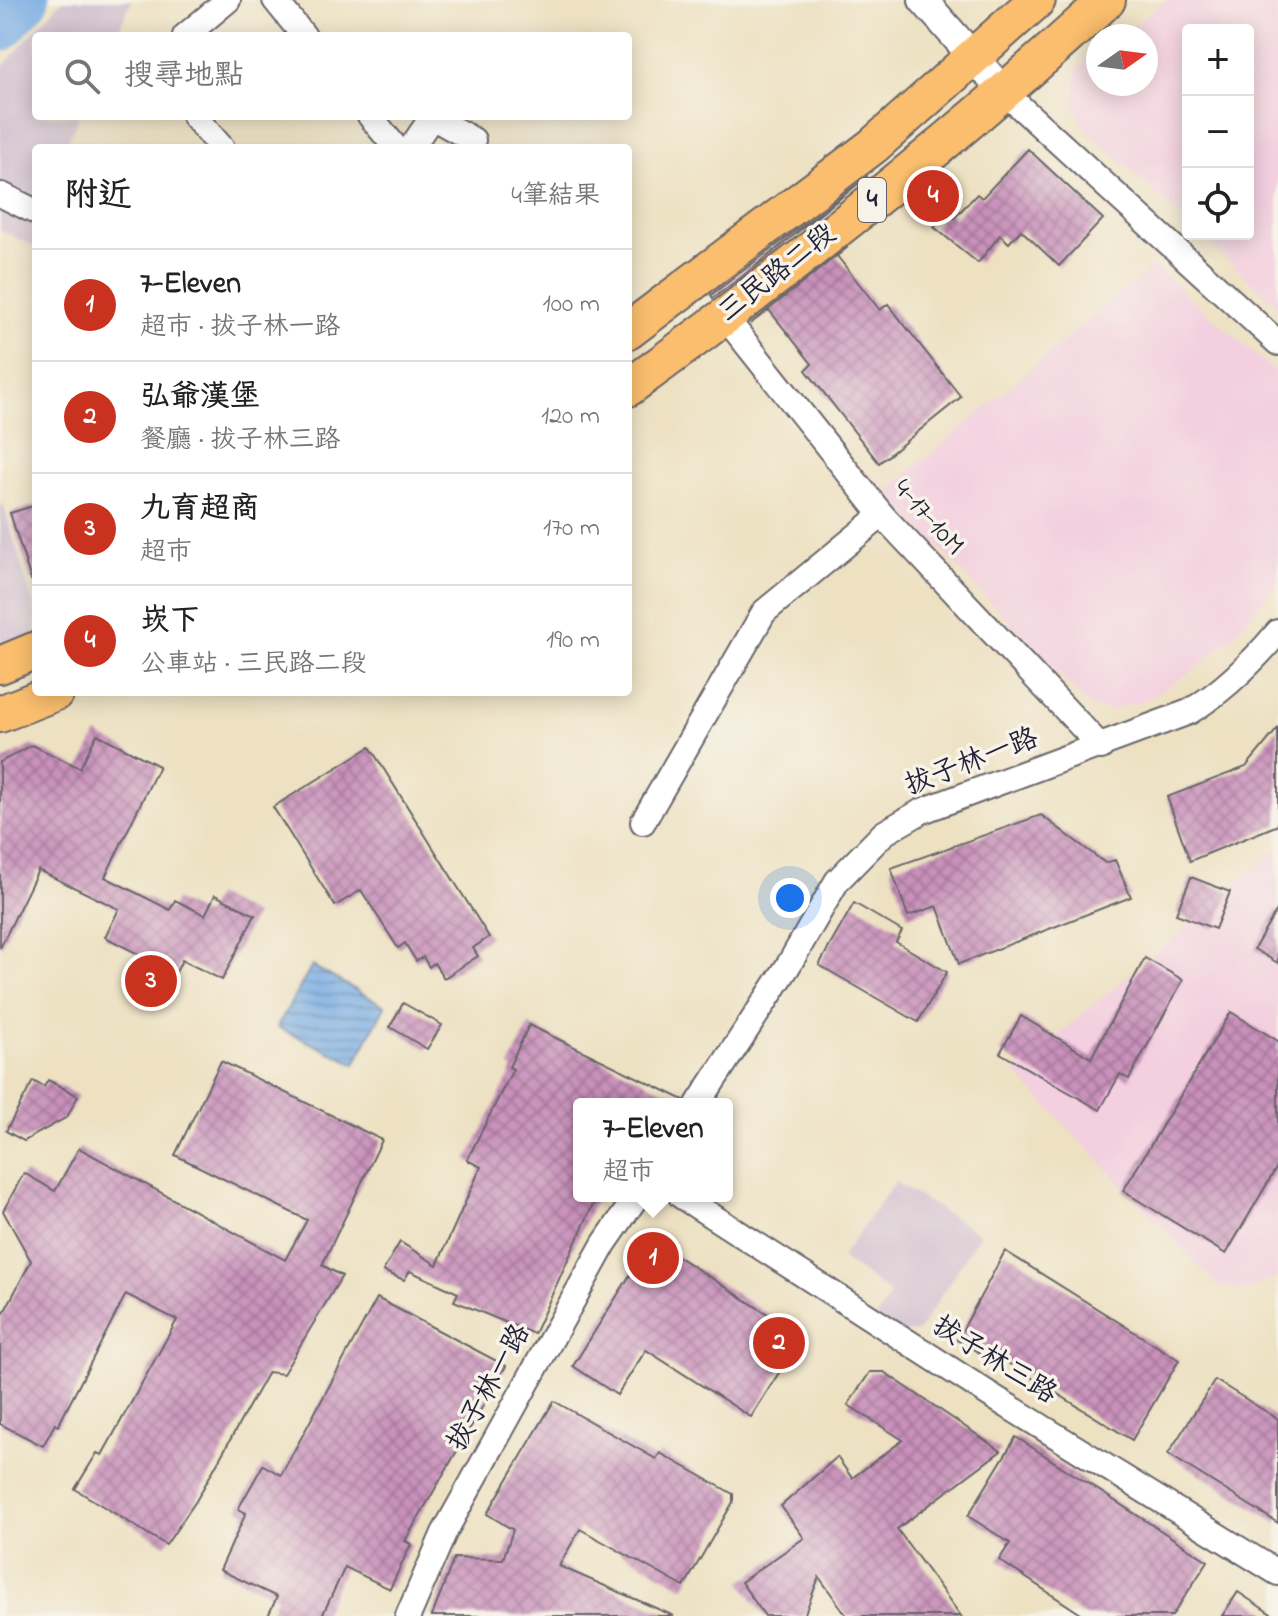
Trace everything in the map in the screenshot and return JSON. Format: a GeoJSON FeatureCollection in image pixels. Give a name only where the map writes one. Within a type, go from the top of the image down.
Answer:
{"type":"FeatureCollection","features":[{"type":"Feature","properties":{"kind":"main road","name":"三民路二段"},"geometry":{"type":"LineString","coordinates":[[632,328],[873,146],[1037,0]]}},
{"type":"Feature","properties":{"kind":"main road","name":"三民路二段"},"geometry":{"type":"LineString","coordinates":[[632,385],[725,317],[1005,93],[1107,0]]}},
{"type":"Feature","properties":{"kind":"main road"},"geometry":{"type":"LineString","coordinates":[[0,665],[32,652]]}},
{"type":"Feature","properties":{"kind":"main road"},"geometry":{"type":"LineString","coordinates":[[0,714],[46,696]]}},
{"type":"Feature","properties":{"kind":"street"},"geometry":{"type":"LineString","coordinates":[[192,30],[228,0]]}},
{"type":"Feature","properties":{"kind":"street"},"geometry":{"type":"LineString","coordinates":[[275,0],[301,32]]}},
{"type":"Feature","properties":{"kind":"street"},"geometry":{"type":"LineString","coordinates":[[923,0],[1005,93],[1278,343]]}},
{"type":"Feature","properties":{"kind":"street"},"geometry":{"type":"LineString","coordinates":[[198,120],[218,144]]}},
{"type":"Feature","properties":{"kind":"street"},"geometry":{"type":"LineString","coordinates":[[373,120],[393,144]]}},
{"type":"Feature","properties":{"kind":"street"},"geometry":{"type":"LineString","coordinates":[[414,144],[430,120]]}},
{"type":"Feature","properties":{"kind":"street"},"geometry":{"type":"LineString","coordinates":[[437,120],[473,140]]}},
{"type":"Feature","properties":{"kind":"street"},"geometry":{"type":"LineString","coordinates":[[2,195],[32,210]]}},
{"type":"Feature","properties":{"kind":"street","name":"4-17-10M"},"geometry":{"type":"LineString","coordinates":[[725,317],[882,515],[1101,747]]}},
{"type":"Feature","properties":{"kind":"street"},"geometry":{"type":"LineString","coordinates":[[643,822],[764,612],[882,515]]}},
{"type":"Feature","properties":{"kind":"street","name":"拔子林一路"},"geometry":{"type":"LineString","coordinates":[[702,1098],[788,966],[837,881],[884,833],[922,811],[1189,712],[1214,697],[1256,659],[1278,632]]}},
{"type":"Feature","properties":{"kind":"street","name":"拔子林一路"},"geometry":{"type":"LineString","coordinates":[[408,1616],[444,1533],[604,1244],[633,1202]]}},
{"type":"Feature","properties":{"kind":"street","name":"拔子林三路"},"geometry":{"type":"LineString","coordinates":[[690,1202],[995,1398],[1278,1573]]}},
{"type":"Feature","properties":{"kind":"shaded area"},"geometry":{"type":"Polygon","coordinates":[[[62,0],[132,0],[118,32],[34,32],[62,0]]]}},
{"type":"Feature","properties":{"kind":"shaded area"},"geometry":{"type":"Polygon","coordinates":[[[1166,0],[1278,0],[1278,307],[1205,240],[1254,240],[1254,24],[1182,24],[1182,218],[1081,125],[1075,99],[1078,68],[1086,62],[1086,96],[1158,96],[1158,24],[1135,24],[1166,0]]]}},
{"type":"Feature","properties":{"kind":"shaded area"},"geometry":{"type":"Polygon","coordinates":[[[32,34],[32,120],[77,120],[66,144],[32,144],[32,245],[0,230],[0,70],[32,34]]]}},
{"type":"Feature","properties":{"kind":"shaded area"},"geometry":{"type":"Polygon","coordinates":[[[1153,266],[1278,374],[1278,582],[1231,639],[1192,671],[1150,698],[1114,710],[1091,708],[886,492],[1153,266]]]}},
{"type":"Feature","properties":{"kind":"shaded area"},"geometry":{"type":"Polygon","coordinates":[[[0,504],[4,506],[32,600],[32,636],[0,654],[0,504]]]}},
{"type":"Feature","properties":{"kind":"shaded area"},"geometry":{"type":"Polygon","coordinates":[[[1278,849],[1278,1278],[1242,1290],[1220,1288],[1015,1072],[1278,849]]]}},
{"type":"Feature","properties":{"kind":"shaded area"},"geometry":{"type":"Polygon","coordinates":[[[895,1182],[980,1234],[918,1332],[897,1333],[875,1320],[891,1294],[841,1258],[895,1182]]]}},
{"type":"Feature","properties":{"kind":"water"},"geometry":{"type":"Polygon","coordinates":[[[312,966],[385,1006],[355,1064],[277,1027],[312,966]]]}},
{"type":"Feature","properties":{"kind":"building"},"geometry":{"type":"Polygon","coordinates":[[[1028,149],[1103,219],[1059,266],[1021,230],[1009,243],[1000,235],[978,263],[934,227],[947,211],[954,218],[977,194],[982,198],[1028,149]]]}},
{"type":"Feature","properties":{"kind":"building"},"geometry":{"type":"Polygon","coordinates":[[[868,176],[739,279],[713,298],[711,295],[868,176]]]}},
{"type":"Feature","properties":{"kind":"building"},"geometry":{"type":"Polygon","coordinates":[[[848,247],[837,256],[880,310],[888,304],[961,397],[879,463],[806,370],[812,364],[769,310],[750,324],[848,247]]]}},
{"type":"Feature","properties":{"kind":"building"},"geometry":{"type":"Polygon","coordinates":[[[32,506],[32,580],[31,580],[10,513],[32,506]]]}},
{"type":"Feature","properties":{"kind":"building"},"geometry":{"type":"Polygon","coordinates":[[[1278,728],[1278,825],[1190,861],[1167,797],[1246,767],[1278,728]]]}},
{"type":"Feature","properties":{"kind":"building"},"geometry":{"type":"Polygon","coordinates":[[[97,734],[159,766],[105,877],[170,910],[175,900],[205,915],[215,895],[255,915],[222,980],[182,960],[162,1000],[133,985],[146,958],[105,937],[119,909],[38,870],[0,948],[0,762],[32,745],[80,768],[97,734]]]}},
{"type":"Feature","properties":{"kind":"building"},"geometry":{"type":"Polygon","coordinates":[[[370,747],[489,937],[473,948],[478,956],[444,978],[434,963],[429,967],[423,957],[416,961],[405,943],[398,948],[361,890],[335,906],[273,807],[370,747]]]}},
{"type":"Feature","properties":{"kind":"building"},"geometry":{"type":"Polygon","coordinates":[[[1041,815],[1105,863],[1115,860],[1131,897],[959,964],[937,906],[908,916],[891,868],[1041,815]]]}},
{"type":"Feature","properties":{"kind":"building"},"geometry":{"type":"Polygon","coordinates":[[[1191,877],[1230,892],[1215,929],[1176,914],[1191,877]]]}},
{"type":"Feature","properties":{"kind":"building"},"geometry":{"type":"Polygon","coordinates":[[[854,903],[902,931],[896,942],[947,972],[918,1022],[819,965],[854,903]]]}},
{"type":"Feature","properties":{"kind":"building"},"geometry":{"type":"Polygon","coordinates":[[[1278,908],[1278,963],[1254,949],[1278,908]]]}},
{"type":"Feature","properties":{"kind":"building"},"geometry":{"type":"Polygon","coordinates":[[[1145,958],[1183,980],[1129,1079],[1120,1074],[1100,1110],[1000,1053],[1021,1016],[1091,1058],[1145,958]]]}},
{"type":"Feature","properties":{"kind":"building"},"geometry":{"type":"Polygon","coordinates":[[[403,1003],[442,1025],[427,1049],[390,1027],[403,1003]]]}},
{"type":"Feature","properties":{"kind":"building"},"geometry":{"type":"Polygon","coordinates":[[[1231,1012],[1278,1041],[1278,1165],[1226,1254],[1123,1191],[1231,1012]]]}},
{"type":"Feature","properties":{"kind":"building"},"geometry":{"type":"Polygon","coordinates":[[[529,1025],[680,1098],[573,1098],[573,1202],[594,1202],[534,1334],[454,1301],[458,1293],[410,1271],[404,1280],[383,1271],[400,1242],[437,1265],[481,1167],[467,1160],[513,1069],[509,1067],[529,1025]]]}},
{"type":"Feature","properties":{"kind":"building"},"geometry":{"type":"Polygon","coordinates":[[[221,1061],[382,1140],[322,1265],[342,1276],[283,1374],[268,1372],[196,1501],[166,1545],[75,1489],[97,1453],[102,1455],[177,1320],[126,1294],[58,1426],[55,1424],[43,1446],[0,1424],[0,1320],[31,1261],[3,1211],[24,1173],[55,1191],[79,1148],[285,1260],[307,1220],[175,1155],[221,1061]]]}},
{"type":"Feature","properties":{"kind":"building"},"geometry":{"type":"Polygon","coordinates":[[[48,1080],[78,1096],[67,1117],[24,1141],[6,1131],[33,1081],[44,1087],[48,1080]]]}},
{"type":"Feature","properties":{"kind":"building"},"geometry":{"type":"Polygon","coordinates":[[[652,1240],[802,1336],[751,1417],[646,1350],[617,1395],[573,1366],[652,1240]]]}},
{"type":"Feature","properties":{"kind":"building"},"geometry":{"type":"Polygon","coordinates":[[[1005,1251],[1179,1360],[1132,1440],[1000,1358],[998,1363],[957,1340],[1005,1251]]]}},
{"type":"Feature","properties":{"kind":"building"},"geometry":{"type":"Polygon","coordinates":[[[377,1298],[506,1366],[405,1541],[411,1544],[390,1589],[345,1567],[322,1616],[268,1616],[277,1597],[220,1570],[246,1513],[238,1509],[263,1465],[281,1475],[377,1298]]]}},
{"type":"Feature","properties":{"kind":"building"},"geometry":{"type":"Polygon","coordinates":[[[870,1372],[884,1372],[1001,1451],[897,1529],[961,1616],[847,1616],[819,1577],[804,1616],[765,1616],[741,1582],[804,1538],[781,1506],[837,1457],[852,1478],[903,1440],[848,1405],[870,1372]]]}},
{"type":"Feature","properties":{"kind":"building"},"geometry":{"type":"Polygon","coordinates":[[[1215,1380],[1278,1419],[1278,1523],[1168,1454],[1215,1380]]]}},
{"type":"Feature","properties":{"kind":"building"},"geometry":{"type":"Polygon","coordinates":[[[554,1401],[656,1459],[660,1453],[733,1494],[733,1502],[684,1587],[580,1529],[559,1566],[674,1616],[432,1616],[454,1558],[503,1559],[513,1530],[487,1514],[554,1401]]]}},
{"type":"Feature","properties":{"kind":"building"},"geometry":{"type":"Polygon","coordinates":[[[1016,1437],[1208,1561],[1172,1616],[1084,1616],[999,1560],[1010,1543],[968,1516],[1016,1437]]]}},
{"type":"Feature","properties":{"kind":"building"},"geometry":{"type":"Polygon","coordinates":[[[1238,1592],[1274,1616],[1222,1616],[1238,1592]]]}},
{"type":"Feature","properties":{"kind":"waterway"},"geometry":{"type":"LineString","coordinates":[[0,29],[26,0]]}},
{"type":"Feature","properties":{"kind":"place","name":"崁下"},"geometry":{"type":"Point","coordinates":[933,196]}},
{"type":"Feature","properties":{"kind":"place","name":"九育超商"},"geometry":{"type":"Point","coordinates":[151,981]}},
{"type":"Feature","properties":{"kind":"place","name":"7-Eleven"},"geometry":{"type":"Point","coordinates":[653,1258]}},
{"type":"Feature","properties":{"kind":"place","name":"弘爺漢堡"},"geometry":{"type":"Point","coordinates":[779,1343]}}]}
